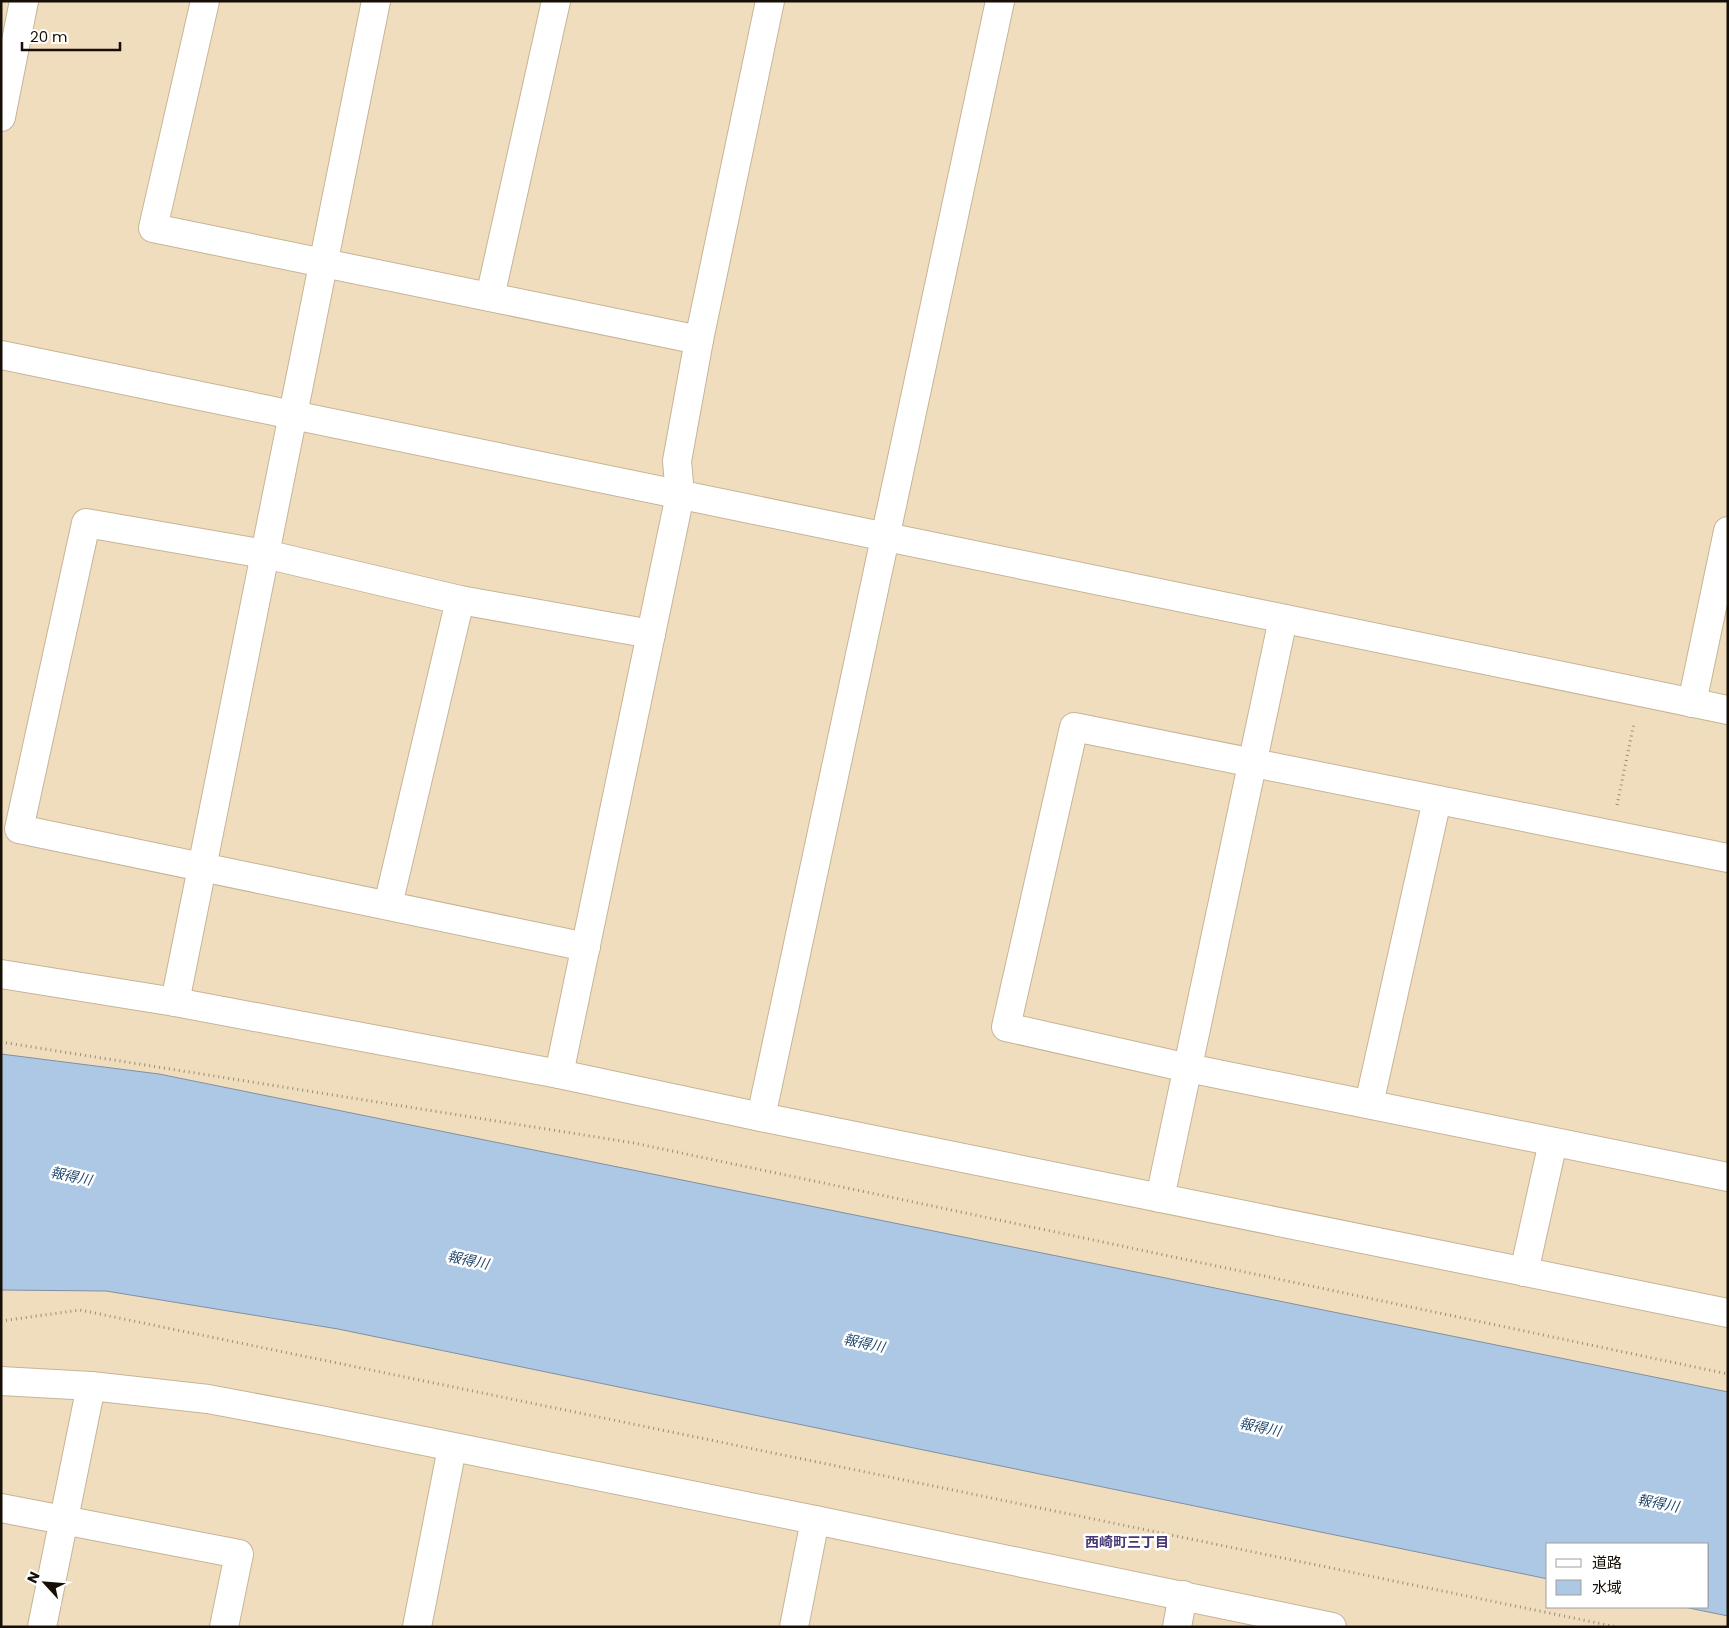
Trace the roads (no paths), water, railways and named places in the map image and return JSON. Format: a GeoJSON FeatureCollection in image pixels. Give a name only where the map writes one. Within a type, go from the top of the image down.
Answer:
{"type":"FeatureCollection","features":[{"type":"Feature","properties":{"kind":"street"},"geometry":{"type":"LineString","coordinates":[[1,117],[24,1]]}},
{"type":"Feature","properties":{"kind":"street"},"geometry":{"type":"LineString","coordinates":[[205,1],[153,228],[699,340]]}},
{"type":"Feature","properties":{"kind":"street"},"geometry":{"type":"LineString","coordinates":[[175,1002],[376,1]]}},
{"type":"Feature","properties":{"kind":"street"},"geometry":{"type":"LineString","coordinates":[[490,297],[556,1]]}},
{"type":"Feature","properties":{"kind":"street"},"geometry":{"type":"LineString","coordinates":[[559,1074],[680,495],[677,461],[699,340],[770,1]]}},
{"type":"Feature","properties":{"kind":"street"},"geometry":{"type":"LineString","coordinates":[[761,1117],[1000,1]]}},
{"type":"Feature","properties":{"kind":"street"},"geometry":{"type":"LineString","coordinates":[[1,355],[1728,710]]}},
{"type":"Feature","properties":{"kind":"street"},"geometry":{"type":"LineString","coordinates":[[586,947],[19,829],[86,523],[265,554],[460,600],[650,634]]}},
{"type":"Feature","properties":{"kind":"street"},"geometry":{"type":"LineString","coordinates":[[1692,703],[1728,531]]}},
{"type":"Feature","properties":{"kind":"street"},"geometry":{"type":"LineString","coordinates":[[388,905],[460,600]]}},
{"type":"Feature","properties":{"kind":"street"},"geometry":{"type":"LineString","coordinates":[[1160,1198],[1283,619]]}},
{"type":"Feature","properties":{"kind":"street"},"geometry":{"type":"LineString","coordinates":[[1728,858],[1074,727],[1006,1027],[1188,1068],[1728,1177]]}},
{"type":"Feature","properties":{"kind":"street"},"geometry":{"type":"LineString","coordinates":[[1369,1104],[1437,800]]}},
{"type":"Feature","properties":{"kind":"street"},"geometry":{"type":"LineString","coordinates":[[1,974],[175,1002],[559,1074],[761,1117],[1728,1313]]}},
{"type":"Feature","properties":{"kind":"street"},"geometry":{"type":"LineString","coordinates":[[1524,1272],[1553,1142]]}},
{"type":"Feature","properties":{"kind":"street"},"geometry":{"type":"LineString","coordinates":[[1,1381],[91,1386],[208,1399],[815,1520],[1332,1627]]}},
{"type":"Feature","properties":{"kind":"street"},"geometry":{"type":"LineString","coordinates":[[42,1627],[91,1386]]}},
{"type":"Feature","properties":{"kind":"street"},"geometry":{"type":"LineString","coordinates":[[417,1627],[452,1448]]}},
{"type":"Feature","properties":{"kind":"street"},"geometry":{"type":"LineString","coordinates":[[1,1508],[239,1554],[224,1627]]}},
{"type":"Feature","properties":{"kind":"street"},"geometry":{"type":"LineString","coordinates":[[794,1627],[815,1520]]}},
{"type":"Feature","properties":{"kind":"street"},"geometry":{"type":"LineString","coordinates":[[1177,1627],[1183,1595]]}},
{"type":"Feature","properties":{"kind":"water","name":"報得川"},"geometry":{"type":"Polygon","coordinates":[[[1,1054],[159,1074],[1728,1392],[1728,1616],[1689,1608],[1709,1608],[1709,1543],[1546,1543],[1546,1579],[338,1329],[106,1291],[1,1290],[1,1054]]]}},
{"type":"Feature","properties":{"kind":"district","name":"西崎町三丁目"},"geometry":{"type":"Point","coordinates":[1127,1542]}}]}
